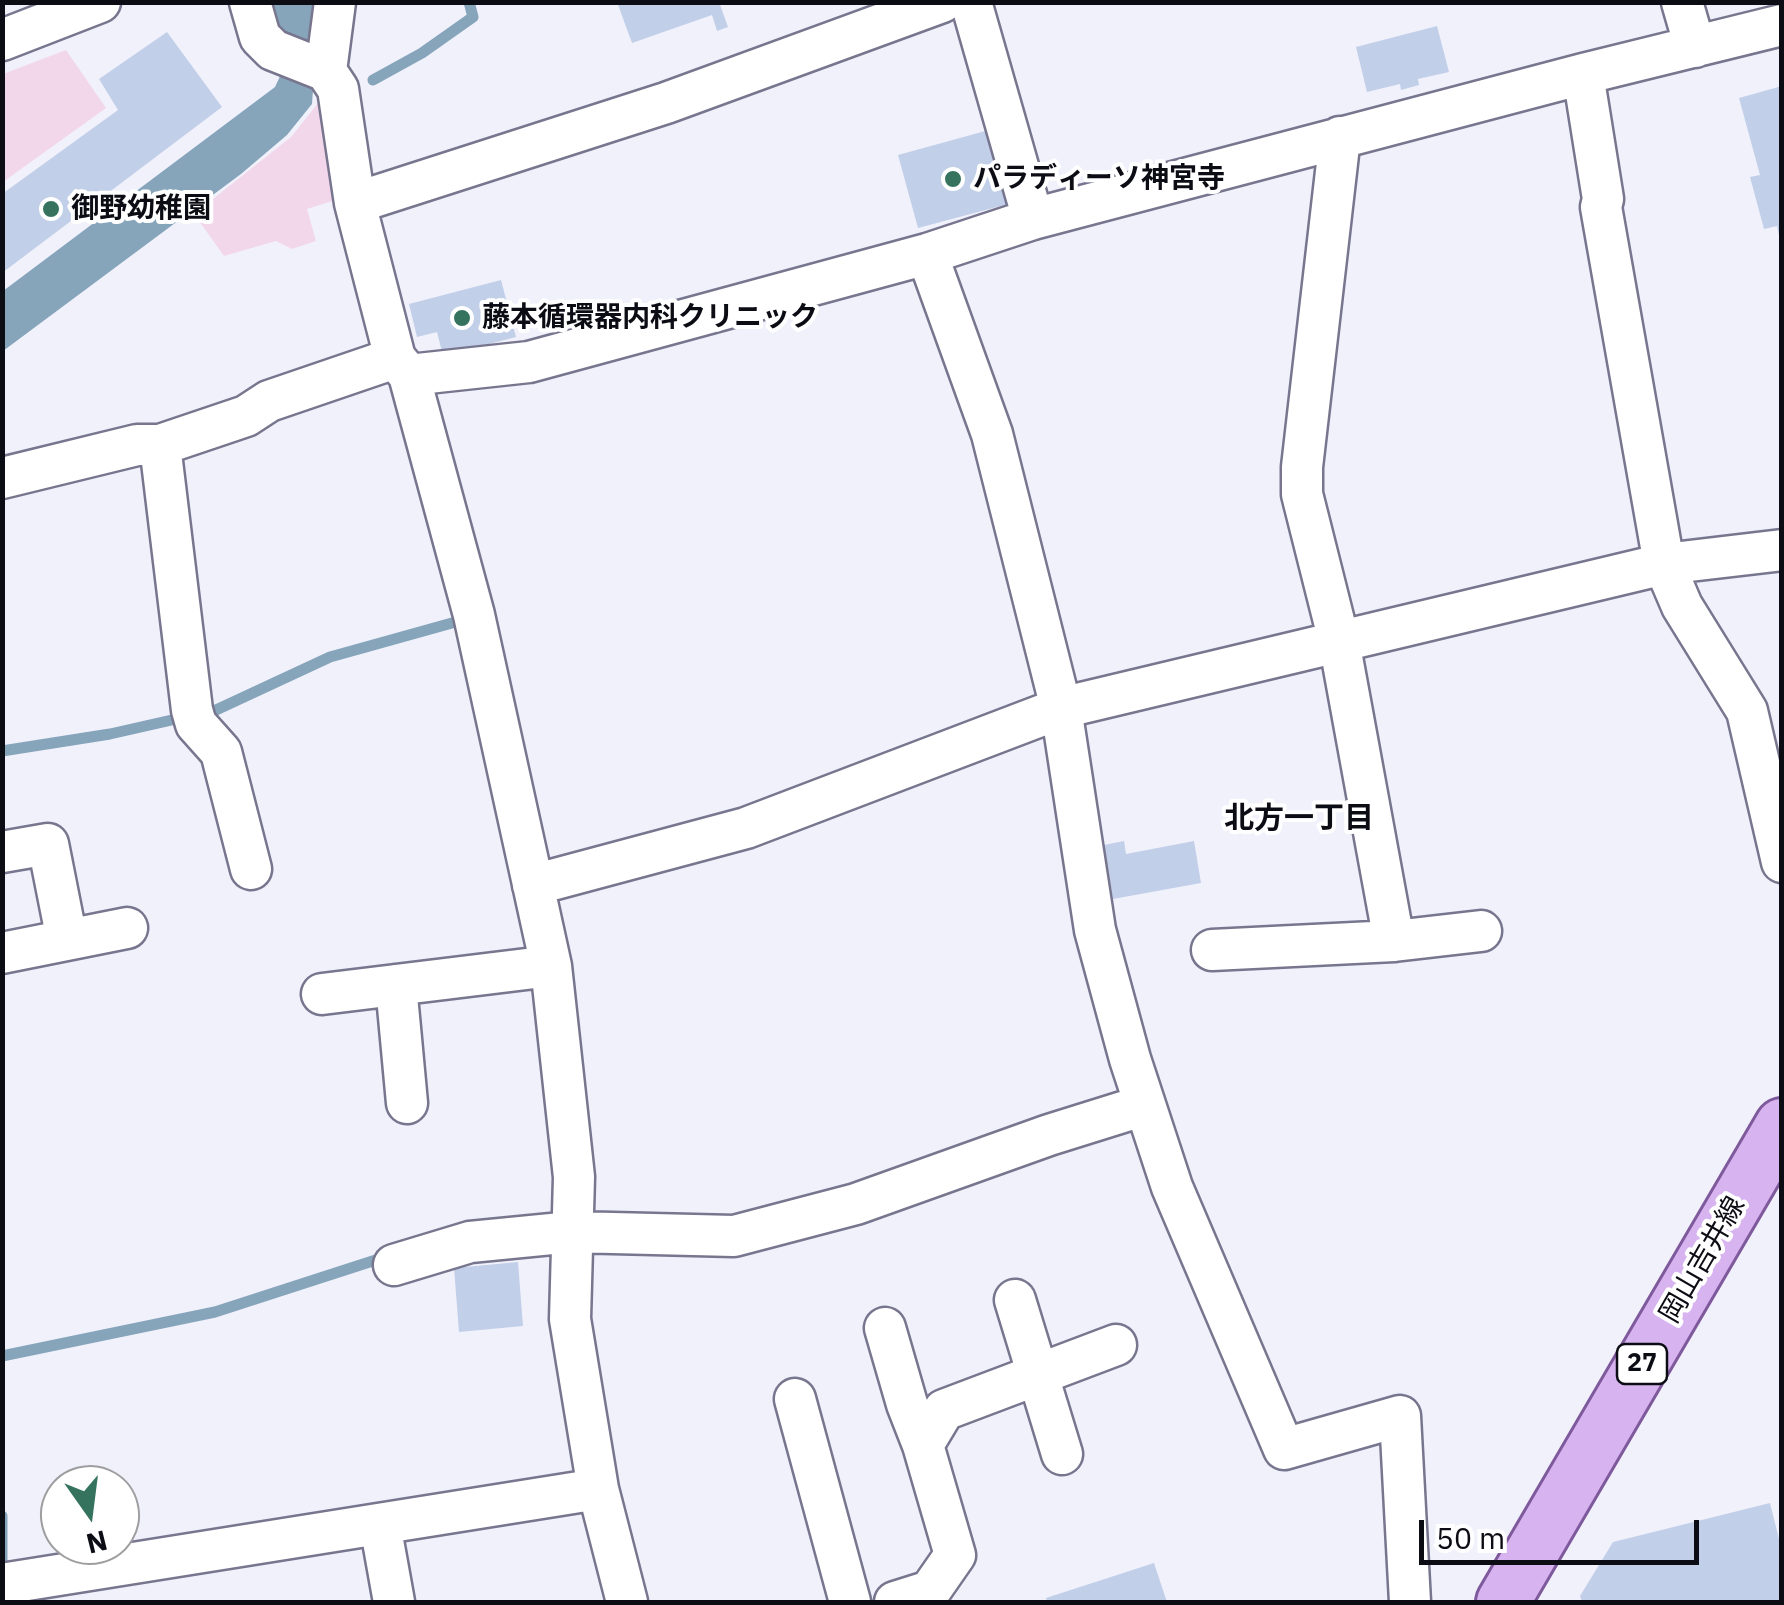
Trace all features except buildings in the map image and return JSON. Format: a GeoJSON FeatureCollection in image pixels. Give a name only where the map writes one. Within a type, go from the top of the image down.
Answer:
{"type":"FeatureCollection","features":[{"type":"Feature","properties":{"kind":"main road","name":"岡山吉井線"},"geometry":{"type":"LineString","coordinates":[[1503,1602],[1782,1125]]}},
{"type":"Feature","properties":{"kind":"street"},"geometry":{"type":"LineString","coordinates":[[2,40],[100,2]]}},
{"type":"Feature","properties":{"kind":"street"},"geometry":{"type":"LineString","coordinates":[[250,2],[260,37],[274,50],[323,69],[338,90],[355,203],[474,615],[552,966],[574,1178],[570,1319],[598,1489],[627,1602]]}},
{"type":"Feature","properties":{"kind":"street"},"geometry":{"type":"LineString","coordinates":[[323,69],[334,2]]}},
{"type":"Feature","properties":{"kind":"street"},"geometry":{"type":"LineString","coordinates":[[355,203],[666,103],[942,2]]}},
{"type":"Feature","properties":{"kind":"street"},"geometry":{"type":"LineString","coordinates":[[971,2],[1033,219]]}},
{"type":"Feature","properties":{"kind":"street"},"geometry":{"type":"LineString","coordinates":[[1682,2],[1695,47]]}},
{"type":"Feature","properties":{"kind":"street"},"geometry":{"type":"LineString","coordinates":[[2,478],[138,445],[160,445],[246,416],[269,402],[402,366],[529,362],[926,254],[1033,219],[1782,26]]}},
{"type":"Feature","properties":{"kind":"street"},"geometry":{"type":"LineString","coordinates":[[1584,74],[1604,198],[1602,208],[1664,564],[1682,606],[1747,711],[1782,862]]}},
{"type":"Feature","properties":{"kind":"street"},"geometry":{"type":"LineString","coordinates":[[1340,137],[1302,494],[1338,641],[1394,941]]}},
{"type":"Feature","properties":{"kind":"street"},"geometry":{"type":"LineString","coordinates":[[926,254],[992,434],[1060,708],[1095,930],[1172,1187],[1284,1450],[1400,1416],[1410,1602]]}},
{"type":"Feature","properties":{"kind":"street"},"geometry":{"type":"LineString","coordinates":[[160,445],[194,717],[221,752],[251,869]]}},
{"type":"Feature","properties":{"kind":"street"},"geometry":{"type":"LineString","coordinates":[[534,885],[746,828],[1060,708],[1664,564],[1782,550]]}},
{"type":"Feature","properties":{"kind":"street"},"geometry":{"type":"LineString","coordinates":[[2,852],[48,844],[68,940]]}},
{"type":"Feature","properties":{"kind":"street"},"geometry":{"type":"LineString","coordinates":[[2,953],[127,928]]}},
{"type":"Feature","properties":{"kind":"street"},"geometry":{"type":"LineString","coordinates":[[1212,950],[1394,941],[1481,931]]}},
{"type":"Feature","properties":{"kind":"street"},"geometry":{"type":"LineString","coordinates":[[322,994],[552,966]]}},
{"type":"Feature","properties":{"kind":"street"},"geometry":{"type":"LineString","coordinates":[[396,984],[407,1103]]}},
{"type":"Feature","properties":{"kind":"street"},"geometry":{"type":"LineString","coordinates":[[394,1265],[470,1242],[572,1232],[734,1236],[856,1204],[1145,1105]]}},
{"type":"Feature","properties":{"kind":"street"},"geometry":{"type":"LineString","coordinates":[[1015,1300],[1062,1454]]}},
{"type":"Feature","properties":{"kind":"street"},"geometry":{"type":"LineString","coordinates":[[885,1328],[955,1555],[930,1591],[895,1602]]}},
{"type":"Feature","properties":{"kind":"street"},"geometry":{"type":"LineString","coordinates":[[924,1445],[944,1410],[1116,1345]]}},
{"type":"Feature","properties":{"kind":"street"},"geometry":{"type":"LineString","coordinates":[[795,1398],[850,1602]]}},
{"type":"Feature","properties":{"kind":"street"},"geometry":{"type":"LineString","coordinates":[[2,1584],[105,1586],[380,1524],[598,1489]]}},
{"type":"Feature","properties":{"kind":"street"},"geometry":{"type":"LineString","coordinates":[[380,1524],[394,1602]]}},
{"type":"Feature","properties":{"kind":"shaded area"},"geometry":{"type":"Polygon","coordinates":[[[66,50],[106,108],[3,182],[3,74],[66,50]]]}},
{"type":"Feature","properties":{"kind":"shaded area"},"geometry":{"type":"Polygon","coordinates":[[[319,102],[342,198],[307,209],[316,241],[292,249],[276,241],[224,256],[194,214],[291,137],[319,102]]]}},
{"type":"Feature","properties":{"kind":"water"},"geometry":{"type":"Polygon","coordinates":[[[267,3],[319,3],[312,104],[287,135],[241,174],[3,351],[3,291],[275,87],[282,72],[267,3]]]}},
{"type":"Feature","properties":{"kind":"waterway"},"geometry":{"type":"LineString","coordinates":[[373,80],[422,53],[473,17],[469,2]]}},
{"type":"Feature","properties":{"kind":"waterway"},"geometry":{"type":"LineString","coordinates":[[2,751],[110,734],[216,710],[330,657],[452,623]]}},
{"type":"Feature","properties":{"kind":"waterway"},"geometry":{"type":"LineString","coordinates":[[2,1356],[215,1312],[385,1257]]}},
{"type":"Feature","properties":{"kind":"waterway"},"geometry":{"type":"LineString","coordinates":[[2,1516],[2,1572]]}},
{"type":"Feature","properties":{"kind":"place","name":"パラディーソ神宮寺"},"geometry":{"type":"Point","coordinates":[953,179]}},
{"type":"Feature","properties":{"kind":"place","name":"御野幼稚園"},"geometry":{"type":"Point","coordinates":[51,209]}},
{"type":"Feature","properties":{"kind":"place","name":"藤本循環器内科クリニック"},"geometry":{"type":"Point","coordinates":[462,318]}},
{"type":"Feature","properties":{"kind":"district","name":"北方一丁目"},"geometry":{"type":"Point","coordinates":[1299,819]}}]}
